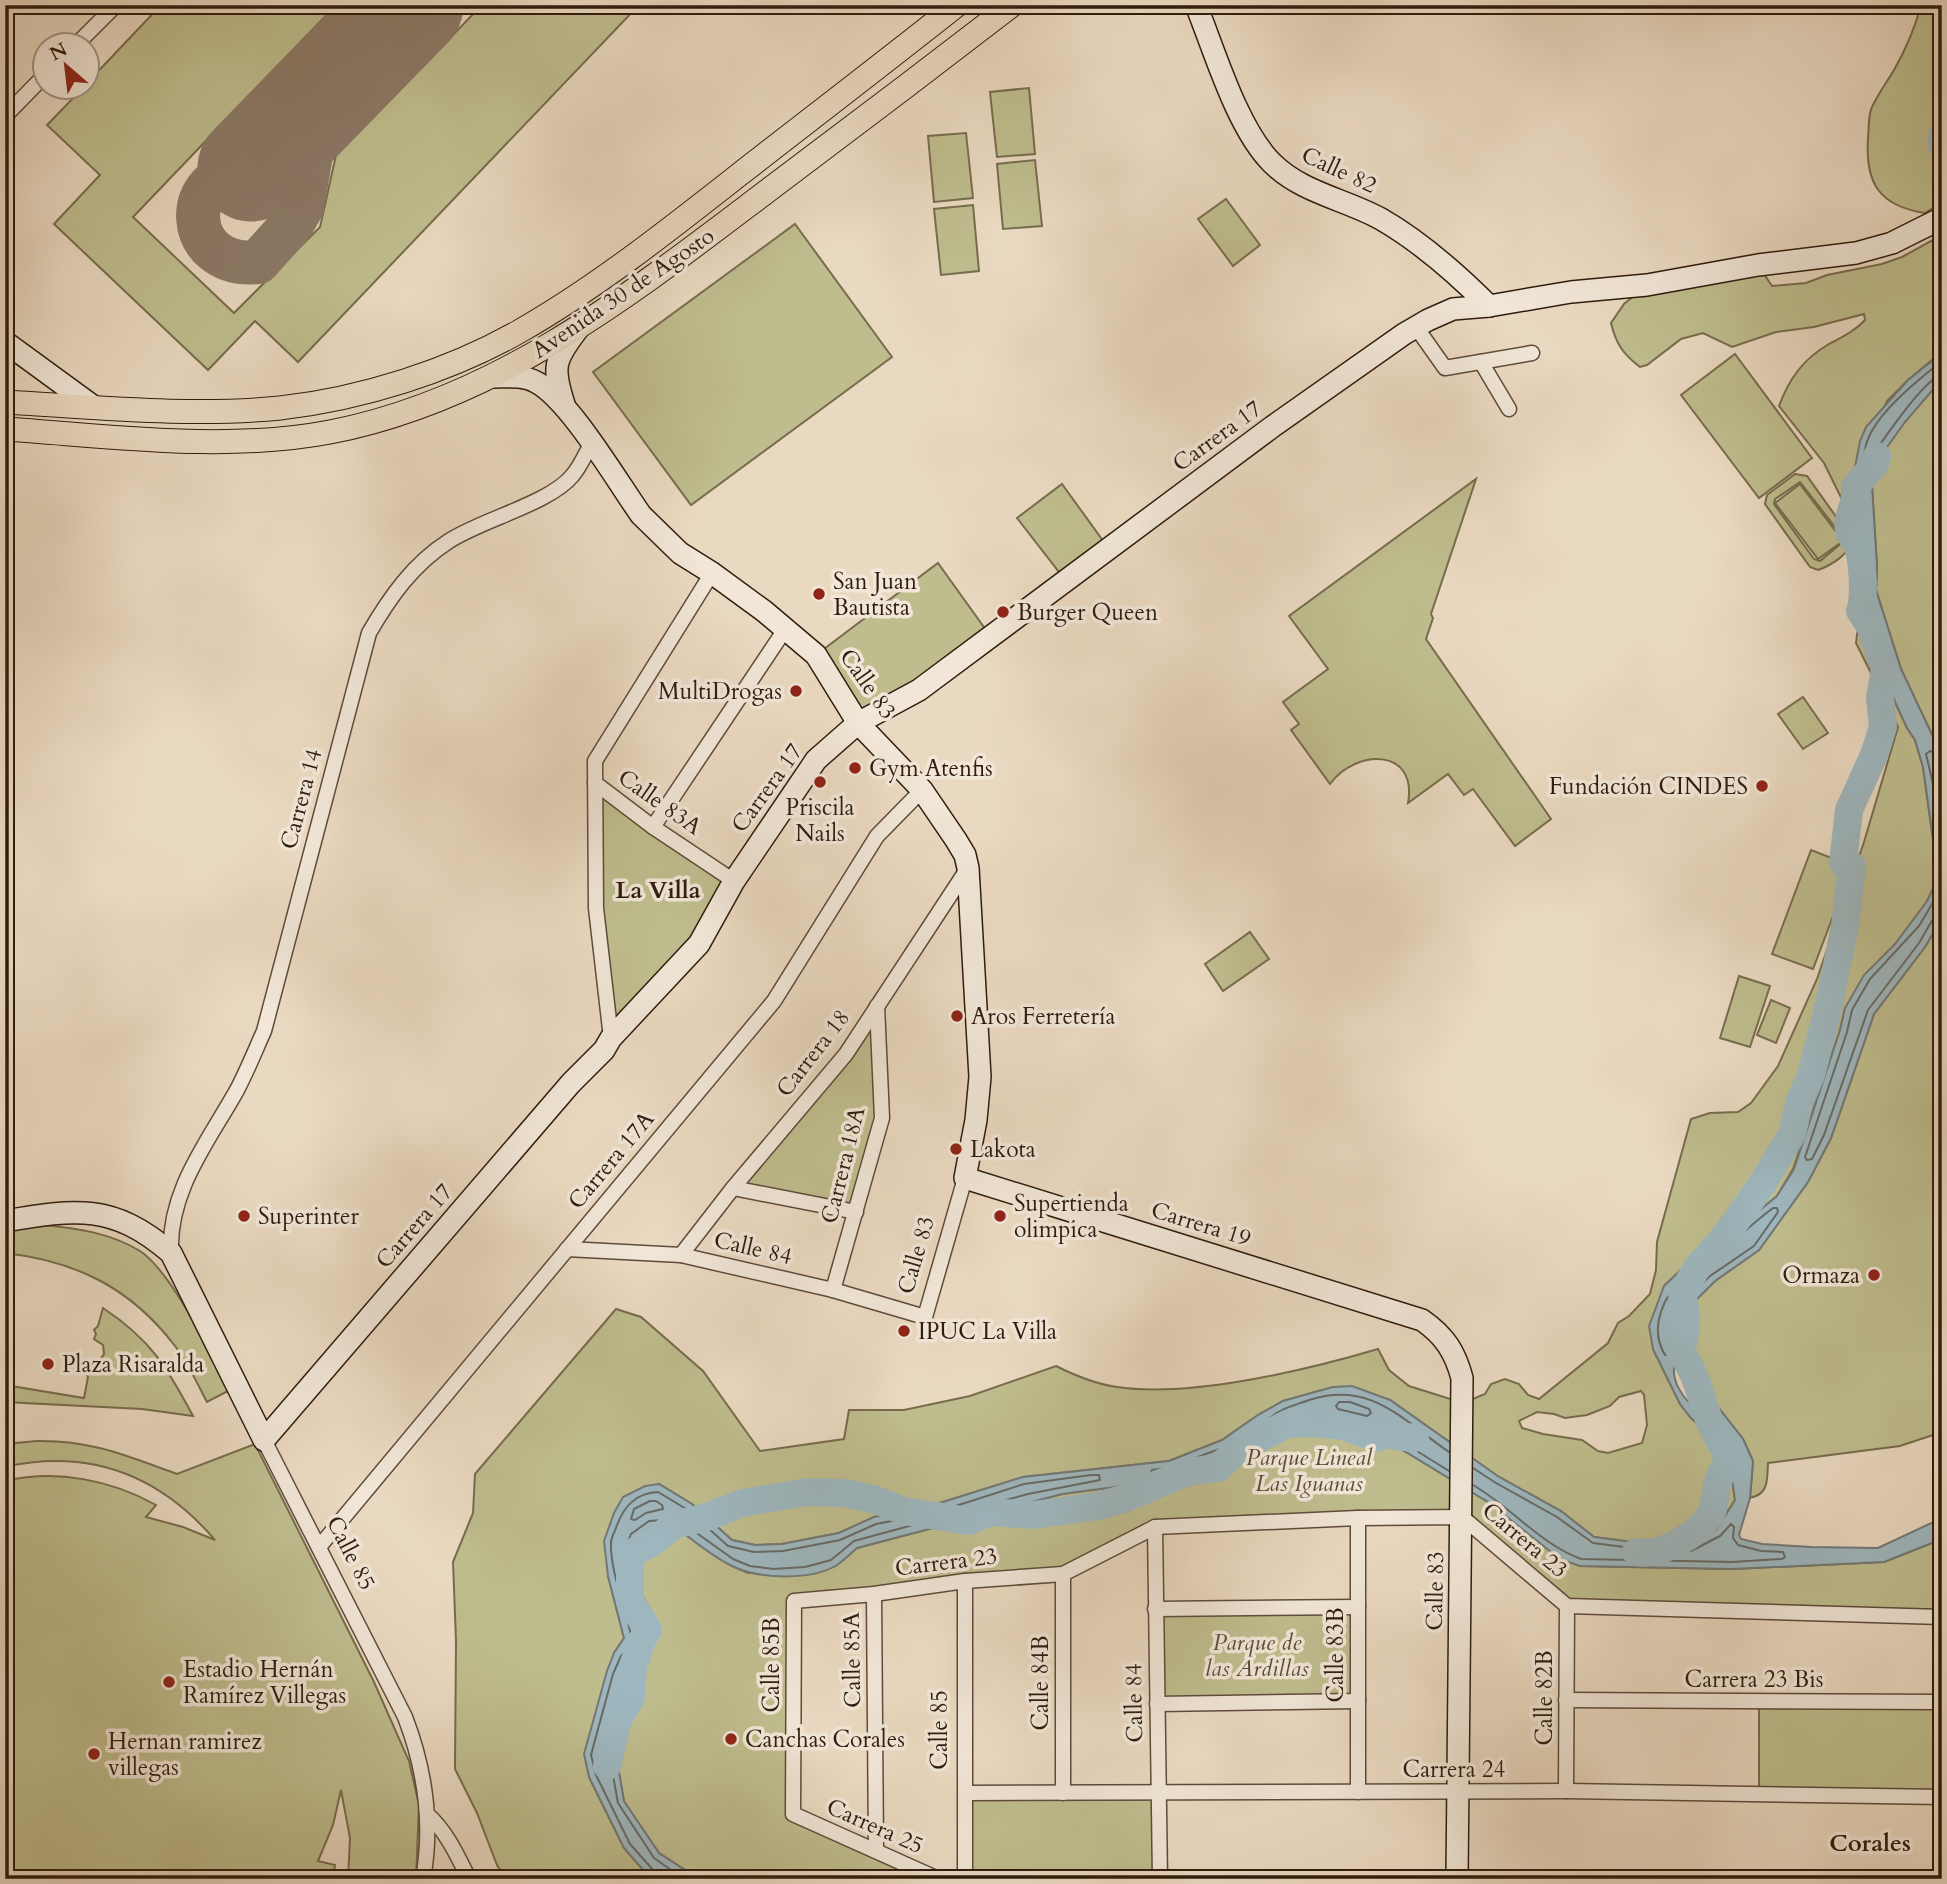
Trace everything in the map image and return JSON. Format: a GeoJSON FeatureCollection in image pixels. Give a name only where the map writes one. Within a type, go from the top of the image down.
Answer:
{"type":"FeatureCollection","features":[{"type":"Feature","properties":{"kind":"main road","name":"Avenida 30 de Agosto"},"geometry":{"type":"LineString","coordinates":[[5,402],[220,411],[281,408],[323,401],[404,381],[478,351],[519,332],[561,306],[668,230],[957,5]]}},
{"type":"Feature","properties":{"kind":"main road","name":"Avenida 30 de Agosto"},"geometry":{"type":"LineString","coordinates":[[5,429],[220,442],[284,438],[330,432],[412,410],[459,393],[534,356],[578,329],[685,254],[1013,5]]}},
{"type":"Feature","properties":{"kind":"main road"},"geometry":{"type":"LineString","coordinates":[[5,446],[51,438],[95,435]]}},
{"type":"Feature","properties":{"kind":"street"},"geometry":{"type":"LineString","coordinates":[[89,32],[116,5]]}},
{"type":"Feature","properties":{"kind":"street","name":"Calle 82"},"geometry":{"type":"LineString","coordinates":[[1196,5],[1241,117],[1257,145],[1271,162],[1301,185],[1362,209],[1403,233],[1445,265],[1489,306]]}},
{"type":"Feature","properties":{"kind":"street"},"geometry":{"type":"LineString","coordinates":[[5,116],[32,88]]}},
{"type":"Feature","properties":{"kind":"street","name":"Carrera 17"},"geometry":{"type":"LineString","coordinates":[[264,1440],[571,1083],[699,944],[734,881],[816,760],[858,723],[919,690],[1272,427],[1416,327],[1453,309],[1489,306],[1571,292],[1647,285],[1758,265],[1856,253],[1892,243],[1942,218]]}},
{"type":"Feature","properties":{"kind":"street"},"geometry":{"type":"LineString","coordinates":[[1416,327],[1445,368],[1532,353]]}},
{"type":"Feature","properties":{"kind":"street","name":"Calle 83"},"geometry":{"type":"LineString","coordinates":[[564,404],[556,380],[556,362],[560,352],[578,329]]}},
{"type":"Feature","properties":{"kind":"street"},"geometry":{"type":"LineString","coordinates":[[5,342],[94,407]]}},
{"type":"Feature","properties":{"kind":"street"},"geometry":{"type":"LineString","coordinates":[[1481,362],[1509,409]]}},
{"type":"Feature","properties":{"kind":"street","name":"Calle 83"},"geometry":{"type":"LineString","coordinates":[[493,377],[525,378],[537,382],[564,404],[640,515],[655,530],[680,553],[712,573],[786,628],[816,655],[858,723],[922,790],[965,855],[968,868],[980,1077],[976,1120],[965,1178],[925,1317]]}},
{"type":"Feature","properties":{"kind":"street","name":"Carrera 14"},"geometry":{"type":"LineString","coordinates":[[171,1253],[170,1231],[174,1208],[197,1156],[237,1091],[264,1031],[369,633],[388,601],[427,557],[468,529],[555,490],[571,478],[592,444]]}},
{"type":"Feature","properties":{"kind":"street"},"geometry":{"type":"LineString","coordinates":[[611,1038],[596,908],[594,761],[712,573]]}},
{"type":"Feature","properties":{"kind":"street"},"geometry":{"type":"LineString","coordinates":[[653,827],[786,628]]}},
{"type":"Feature","properties":{"kind":"street","name":"Calle 83A"},"geometry":{"type":"LineString","coordinates":[[595,783],[653,827],[734,881]]}},
{"type":"Feature","properties":{"kind":"street","name":"Carrera 17A"},"geometry":{"type":"LineString","coordinates":[[319,1546],[774,1001],[877,836],[922,790]]}},
{"type":"Feature","properties":{"kind":"street","name":"Carrera 18"},"geometry":{"type":"LineString","coordinates":[[681,1255],[733,1188],[846,1054],[968,868]]}},
{"type":"Feature","properties":{"kind":"street","name":"Carrera 18A"},"geometry":{"type":"LineString","coordinates":[[833,1290],[882,1118],[877,1006]]}},
{"type":"Feature","properties":{"kind":"street","name":"Carrera 19"},"geometry":{"type":"LineString","coordinates":[[965,1178],[1422,1320]]}},
{"type":"Feature","properties":{"kind":"street"},"geometry":{"type":"LineString","coordinates":[[733,1188],[856,1212]]}},
{"type":"Feature","properties":{"kind":"street"},"geometry":{"type":"LineString","coordinates":[[5,1222],[60,1212],[96,1213],[137,1227],[171,1253]]}},
{"type":"Feature","properties":{"kind":"street","name":"Calle 84"},"geometry":{"type":"LineString","coordinates":[[567,1249],[681,1255],[833,1290],[925,1317]]}},
{"type":"Feature","properties":{"kind":"street","name":"Calle 85"},"geometry":{"type":"LineString","coordinates":[[171,1253],[405,1717],[421,1763],[427,1814],[423,1879]]}},
{"type":"Feature","properties":{"kind":"street","name":"Calle 83"},"geometry":{"type":"LineString","coordinates":[[1422,1320],[1445,1339],[1456,1357],[1462,1378],[1463,1508],[1457,1879]]}},
{"type":"Feature","properties":{"kind":"street","name":"Carrera 23"},"geometry":{"type":"LineString","coordinates":[[794,1601],[874,1594],[965,1581],[1063,1574],[1155,1527],[1358,1518],[1463,1508],[1567,1606],[1942,1617]]}},
{"type":"Feature","properties":{"kind":"street","name":"Calle 83B"},"geometry":{"type":"LineString","coordinates":[[1358,1518],[1358,1792]]}},
{"type":"Feature","properties":{"kind":"street","name":"Calle 84"},"geometry":{"type":"LineString","coordinates":[[1155,1527],[1160,1879]]}},
{"type":"Feature","properties":{"kind":"street","name":"Calle 84B"},"geometry":{"type":"LineString","coordinates":[[1063,1574],[1063,1793]]}},
{"type":"Feature","properties":{"kind":"street","name":"Calle 85"},"geometry":{"type":"LineString","coordinates":[[965,1581],[965,1879]]}},
{"type":"Feature","properties":{"kind":"street","name":"Calle 85A"},"geometry":{"type":"LineString","coordinates":[[874,1594],[876,1851]]}},
{"type":"Feature","properties":{"kind":"street","name":"Calle 85B"},"geometry":{"type":"LineString","coordinates":[[793,1814],[794,1601]]}},
{"type":"Feature","properties":{"kind":"street","name":"Calle 82B"},"geometry":{"type":"LineString","coordinates":[[1566,1791],[1567,1606]]}},
{"type":"Feature","properties":{"kind":"street"},"geometry":{"type":"LineString","coordinates":[[1155,1609],[1358,1607]]}},
{"type":"Feature","properties":{"kind":"street","name":"Carrera 23 Bis"},"geometry":{"type":"LineString","coordinates":[[1566,1700],[1942,1702]]}},
{"type":"Feature","properties":{"kind":"street"},"geometry":{"type":"LineString","coordinates":[[1157,1704],[1358,1702]]}},
{"type":"Feature","properties":{"kind":"street","name":"Carrera 24"},"geometry":{"type":"LineString","coordinates":[[966,1793],[1566,1791],[1942,1797]]}},
{"type":"Feature","properties":{"kind":"street"},"geometry":{"type":"LineString","coordinates":[[427,1814],[449,1839],[469,1879]]}},
{"type":"Feature","properties":{"kind":"street","name":"Carrera 25"},"geometry":{"type":"LineString","coordinates":[[793,1814],[938,1879]]}},
{"type":"Feature","properties":{"kind":"green space"},"geometry":{"type":"Polygon","coordinates":[[[161,5],[336,5],[133,217],[234,313],[320,227],[336,155],[482,5],[639,5],[298,362],[255,321],[208,370],[54,224],[100,175],[47,125],[69,102],[102,102],[102,67],[161,5]]]}},
{"type":"Feature","properties":{"kind":"green space"},"geometry":{"type":"Polygon","coordinates":[[[1921,5],[1942,5],[1942,202],[1925,213],[1896,205],[1878,190],[1869,168],[1868,154],[1871,110],[1902,54],[1921,5]]]}},
{"type":"Feature","properties":{"kind":"green space"},"geometry":{"type":"Polygon","coordinates":[[[1029,88],[1035,154],[997,157],[990,92],[1029,88]]]}},
{"type":"Feature","properties":{"kind":"green space"},"geometry":{"type":"Polygon","coordinates":[[[966,133],[973,198],[934,202],[928,136],[966,133]]]}},
{"type":"Feature","properties":{"kind":"green space"},"geometry":{"type":"Polygon","coordinates":[[[1035,160],[1042,226],[1003,229],[997,164],[1035,160]]]}},
{"type":"Feature","properties":{"kind":"green space"},"geometry":{"type":"Polygon","coordinates":[[[1226,199],[1260,245],[1233,266],[1198,219],[1226,199]]]}},
{"type":"Feature","properties":{"kind":"green space"},"geometry":{"type":"Polygon","coordinates":[[[973,205],[979,271],[941,275],[934,209],[973,205]]]}},
{"type":"Feature","properties":{"kind":"green space"},"geometry":{"type":"Polygon","coordinates":[[[795,224],[892,357],[691,505],[593,372],[795,224]]]}},
{"type":"Feature","properties":{"kind":"green space"},"geometry":{"type":"Polygon","coordinates":[[[1942,235],[1942,347],[1938,355],[1887,401],[1855,467],[1862,537],[1885,670],[1895,702],[1915,740],[1923,767],[1937,868],[1935,885],[1913,922],[1845,1008],[1793,1169],[1777,1196],[1715,1247],[1684,1267],[1664,1286],[1653,1349],[1680,1404],[1691,1418],[1721,1444],[1729,1457],[1735,1500],[1716,1530],[1691,1544],[1671,1547],[1594,1537],[1561,1511],[1499,1477],[1390,1400],[1333,1387],[1283,1401],[1222,1440],[1169,1461],[1023,1477],[927,1507],[874,1517],[839,1533],[782,1544],[755,1545],[732,1540],[692,1504],[659,1484],[608,1576],[624,1638],[614,1653],[589,1777],[624,1848],[651,1879],[505,1879],[455,1769],[456,1641],[453,1562],[473,1513],[475,1474],[616,1309],[641,1317],[703,1371],[760,1451],[844,1439],[849,1410],[904,1410],[970,1396],[1056,1366],[1109,1386],[1179,1389],[1283,1373],[1378,1349],[1389,1370],[1409,1386],[1463,1403],[1485,1394],[1491,1384],[1505,1379],[1519,1384],[1528,1395],[1539,1399],[1608,1343],[1618,1323],[1629,1316],[1650,1294],[1656,1270],[1657,1242],[1691,1119],[1710,1113],[1738,1112],[1751,1103],[1778,1066],[1817,979],[1864,842],[1898,727],[1856,643],[1860,611],[1857,530],[1824,463],[1779,406],[1792,378],[1804,363],[1857,327],[1865,320],[1864,314],[1814,327],[1776,332],[1732,347],[1703,333],[1681,339],[1647,365],[1640,367],[1621,348],[1611,323],[1624,304],[1647,285],[1758,265],[1772,286],[1806,283],[1827,275],[1882,264],[1902,257],[1942,235]],[[1641,1391],[1619,1397],[1610,1406],[1587,1415],[1565,1418],[1537,1412],[1519,1421],[1522,1428],[1582,1440],[1598,1451],[1608,1453],[1642,1443],[1647,1425],[1644,1395],[1641,1391]]]}},
{"type":"Feature","properties":{"kind":"green space"},"geometry":{"type":"Polygon","coordinates":[[[1735,354],[1812,458],[1759,498],[1681,395],[1735,354]]]}},
{"type":"Feature","properties":{"kind":"green space"},"geometry":{"type":"Polygon","coordinates":[[[1942,379],[1942,413],[1938,430],[1942,435],[1942,756],[1901,669],[1876,590],[1872,485],[1875,464],[1904,422],[1942,379]]]}},
{"type":"Feature","properties":{"kind":"green space"},"geometry":{"type":"Polygon","coordinates":[[[1795,474],[1807,476],[1852,539],[1848,549],[1835,562],[1823,568],[1818,570],[1810,567],[1765,504],[1767,495],[1795,474]],[[1800,482],[1775,499],[1774,504],[1814,559],[1820,561],[1845,540],[1800,482]]]}},
{"type":"Feature","properties":{"kind":"green space"},"geometry":{"type":"Polygon","coordinates":[[[1476,479],[1431,614],[1433,618],[1426,639],[1551,819],[1515,846],[1473,789],[1464,795],[1448,774],[1408,803],[1409,785],[1404,771],[1394,763],[1382,759],[1354,764],[1341,772],[1330,784],[1291,730],[1299,724],[1283,702],[1328,669],[1289,616],[1476,479]]]}},
{"type":"Feature","properties":{"kind":"green space"},"geometry":{"type":"Polygon","coordinates":[[[1062,484],[1109,549],[1066,581],[1017,518],[1062,484]]]}},
{"type":"Feature","properties":{"kind":"green space"},"geometry":{"type":"Polygon","coordinates":[[[1800,484],[1843,541],[1818,559],[1775,503],[1800,484]]]}},
{"type":"Feature","properties":{"kind":"green space"},"geometry":{"type":"Polygon","coordinates":[[[938,563],[991,637],[858,723],[816,655],[938,563]]]}},
{"type":"Feature","properties":{"kind":"green space"},"geometry":{"type":"Polygon","coordinates":[[[1803,697],[1828,733],[1803,749],[1778,714],[1803,697]]]}},
{"type":"Feature","properties":{"kind":"green space"},"geometry":{"type":"Polygon","coordinates":[[[595,783],[734,881],[699,944],[611,1038],[595,783]]]}},
{"type":"Feature","properties":{"kind":"green space"},"geometry":{"type":"Polygon","coordinates":[[[1811,850],[1852,866],[1813,969],[1772,954],[1811,850]]]}},
{"type":"Feature","properties":{"kind":"green space","name":"Ormaza"},"geometry":{"type":"Polygon","coordinates":[[[1942,918],[1942,1432],[1900,1446],[1768,1463],[1764,1490],[1750,1498],[1753,1461],[1743,1439],[1718,1407],[1693,1362],[1685,1341],[1682,1322],[1686,1310],[1715,1281],[1759,1250],[1808,1182],[1831,1138],[1874,1014],[1925,947],[1942,918]]]}},
{"type":"Feature","properties":{"kind":"green space"},"geometry":{"type":"Polygon","coordinates":[[[1250,932],[1269,959],[1223,991],[1205,964],[1250,932]]]}},
{"type":"Feature","properties":{"kind":"green space"},"geometry":{"type":"Polygon","coordinates":[[[1739,976],[1770,986],[1750,1047],[1720,1038],[1739,976]]]}},
{"type":"Feature","properties":{"kind":"green space"},"geometry":{"type":"Polygon","coordinates":[[[1771,1000],[1790,1008],[1776,1043],[1757,1035],[1771,1000]]]}},
{"type":"Feature","properties":{"kind":"green space"},"geometry":{"type":"Polygon","coordinates":[[[877,1006],[882,1095],[856,1212],[733,1188],[877,1006]]]}},
{"type":"Feature","properties":{"kind":"green space"},"geometry":{"type":"Polygon","coordinates":[[[43,1225],[105,1236],[129,1245],[153,1262],[178,1295],[230,1390],[207,1402],[175,1346],[140,1308],[121,1293],[78,1271],[55,1263],[5,1253],[5,1229],[43,1225]]]}},
{"type":"Feature","properties":{"kind":"green space"},"geometry":{"type":"Polygon","coordinates":[[[103,1308],[146,1343],[166,1369],[193,1416],[142,1409],[5,1402],[5,1385],[84,1398],[88,1377],[85,1372],[89,1370],[91,1363],[98,1362],[104,1354],[103,1345],[94,1339],[94,1330],[98,1326],[103,1308]]]}},
{"type":"Feature","properties":{"kind":"green space","name":"Parque Lineal Las Iguanas"},"geometry":{"type":"Polygon","coordinates":[[[1311,1420],[1378,1435],[1488,1502],[1516,1525],[1580,1566],[1732,1569],[1884,1562],[1942,1539],[1942,1617],[1567,1606],[1462,1517],[1155,1527],[1063,1574],[795,1601],[793,1814],[938,1879],[696,1877],[659,1853],[624,1802],[613,1738],[633,1666],[653,1615],[630,1573],[630,1554],[637,1538],[651,1528],[674,1525],[730,1565],[748,1573],[835,1566],[857,1548],[1062,1494],[1122,1486],[1189,1482],[1218,1468],[1266,1433],[1287,1424],[1311,1420]]]}},
{"type":"Feature","properties":{"kind":"green space","name":"Estadio Hernán Ramírez Villegas"},"geometry":{"type":"Polygon","coordinates":[[[37,1441],[92,1446],[177,1474],[255,1444],[374,1682],[409,1761],[419,1805],[416,1879],[348,1879],[350,1838],[341,1790],[333,1825],[318,1861],[335,1865],[333,1879],[5,1879],[5,1481],[44,1476],[102,1483],[156,1505],[146,1517],[183,1527],[215,1540],[171,1499],[121,1472],[66,1461],[5,1467],[5,1444],[37,1441]]]}},
{"type":"Feature","properties":{"kind":"green space","name":"Parque de las Ardillas"},"geometry":{"type":"Polygon","coordinates":[[[1358,1607],[1358,1701],[1157,1704],[1155,1609],[1358,1607]]]}},
{"type":"Feature","properties":{"kind":"green space"},"geometry":{"type":"Polygon","coordinates":[[[1759,1702],[1942,1702],[1942,1797],[1759,1794],[1759,1702]]]}},
{"type":"Feature","properties":{"kind":"green space"},"geometry":{"type":"Polygon","coordinates":[[[966,1793],[1159,1794],[1160,1879],[965,1879],[966,1793]]]}},
{"type":"Feature","properties":{"kind":"water"},"geometry":{"type":"Polygon","coordinates":[[[1942,347],[1942,379],[1905,422],[1875,464],[1872,485],[1876,590],[1901,669],[1942,756],[1942,918],[1925,947],[1874,1014],[1831,1138],[1808,1182],[1759,1250],[1715,1281],[1686,1310],[1682,1322],[1685,1341],[1693,1362],[1718,1407],[1743,1439],[1753,1461],[1750,1498],[1739,1535],[1741,1539],[1762,1544],[1878,1548],[1942,1518],[1942,1539],[1884,1562],[1732,1569],[1580,1566],[1560,1559],[1488,1502],[1378,1435],[1311,1420],[1287,1424],[1266,1433],[1218,1468],[1189,1482],[1122,1486],[1062,1494],[857,1548],[837,1565],[813,1574],[756,1574],[732,1566],[674,1526],[651,1528],[637,1538],[630,1554],[630,1573],[653,1615],[633,1666],[613,1738],[624,1801],[659,1853],[696,1877],[717,1879],[651,1879],[624,1848],[589,1777],[584,1754],[607,1671],[624,1638],[608,1576],[604,1541],[623,1497],[645,1486],[659,1484],[692,1504],[732,1540],[755,1545],[782,1544],[839,1533],[874,1517],[927,1507],[1023,1477],[1169,1461],[1222,1440],[1283,1401],[1333,1387],[1352,1386],[1390,1400],[1499,1477],[1561,1511],[1594,1537],[1671,1547],[1691,1544],[1716,1530],[1735,1500],[1729,1457],[1721,1444],[1691,1418],[1680,1404],[1653,1349],[1649,1326],[1664,1286],[1684,1267],[1715,1247],[1777,1196],[1794,1169],[1845,1008],[1864,975],[1895,944],[1927,901],[1935,885],[1937,868],[1923,767],[1915,740],[1895,702],[1864,602],[1855,467],[1866,427],[1908,380],[1938,356],[1942,347]],[[1680,1352],[1675,1361],[1675,1380],[1692,1405],[1708,1416],[1697,1381],[1680,1352]]]}},
{"type":"Feature","properties":{"kind":"waterway"},"geometry":{"type":"LineString","coordinates":[[1942,136],[1942,145]]}},
{"type":"Feature","properties":{"kind":"waterway"},"geometry":{"type":"LineString","coordinates":[[1636,1552],[1656,1551],[1678,1543],[1697,1530],[1713,1510],[1717,1486],[1729,1457],[1710,1422],[1694,1375],[1680,1352],[1686,1324],[1682,1294],[1696,1269],[1726,1235],[1761,1186],[1792,1134],[1827,1013],[1845,926],[1852,866],[1843,863],[1849,810],[1874,755],[1883,727],[1880,698],[1885,669],[1870,626],[1860,611],[1863,588],[1861,559],[1849,524],[1855,487],[1875,464],[1877,456]]}},
{"type":"Feature","properties":{"kind":"waterway"},"geometry":{"type":"LineString","coordinates":[[607,1766],[618,1720],[631,1697],[633,1666],[648,1630],[630,1601],[630,1554],[651,1543],[674,1525],[707,1517],[742,1503],[808,1492],[844,1493],[876,1500],[904,1511],[969,1521],[990,1512],[1034,1515],[1098,1506],[1126,1498],[1187,1472],[1218,1468],[1238,1449],[1287,1424],[1344,1426],[1376,1438],[1378,1434],[1415,1438]]}},
{"type":"Feature","properties":{"kind":"taxiway"},"geometry":{"type":"LineString","coordinates":[[251,168],[227,174],[210,186],[200,202],[198,220],[203,237],[215,251],[233,260],[258,262],[293,223],[302,207],[321,97]]}},
{"type":"Feature","properties":{"kind":"runway"},"geometry":{"type":"LineString","coordinates":[[251,168],[410,5]]}},
{"type":"Feature","properties":{"kind":"place","name":"San Juan Bautista"},"geometry":{"type":"Point","coordinates":[819,594]}},
{"type":"Feature","properties":{"kind":"place","name":"Burger Queen"},"geometry":{"type":"Point","coordinates":[1003,612]}},
{"type":"Feature","properties":{"kind":"place","name":"MultiDrogas"},"geometry":{"type":"Point","coordinates":[796,691]}},
{"type":"Feature","properties":{"kind":"place","name":"Gym Atenfis"},"geometry":{"type":"Point","coordinates":[855,768]}},
{"type":"Feature","properties":{"kind":"place","name":"Priscila Nails"},"geometry":{"type":"Point","coordinates":[820,782]}},
{"type":"Feature","properties":{"kind":"place","name":"Fundación CINDES"},"geometry":{"type":"Point","coordinates":[1762,786]}},
{"type":"Feature","properties":{"kind":"place","name":"Aros Ferretería"},"geometry":{"type":"Point","coordinates":[957,1016]}},
{"type":"Feature","properties":{"kind":"place","name":"Lakota"},"geometry":{"type":"Point","coordinates":[956,1149]}},
{"type":"Feature","properties":{"kind":"place","name":"Superinter"},"geometry":{"type":"Point","coordinates":[244,1216]}},
{"type":"Feature","properties":{"kind":"place","name":"Supertienda olimpica"},"geometry":{"type":"Point","coordinates":[1000,1216]}},
{"type":"Feature","properties":{"kind":"place","name":"Ormaza"},"geometry":{"type":"Point","coordinates":[1874,1275]}},
{"type":"Feature","properties":{"kind":"place","name":"IPUC La Villa"},"geometry":{"type":"Point","coordinates":[904,1331]}},
{"type":"Feature","properties":{"kind":"place","name":"Plaza Risaralda"},"geometry":{"type":"Point","coordinates":[48,1364]}},
{"type":"Feature","properties":{"kind":"place","name":"Estadio Hernán Ramírez Villegas"},"geometry":{"type":"Point","coordinates":[169,1682]}},
{"type":"Feature","properties":{"kind":"place","name":"Canchas Corales"},"geometry":{"type":"Point","coordinates":[731,1739]}},
{"type":"Feature","properties":{"kind":"place","name":"Hernan ramirez villegas"},"geometry":{"type":"Point","coordinates":[94,1754]}},
{"type":"Feature","properties":{"kind":"district","name":"La Villa"},"geometry":{"type":"Point","coordinates":[658,890]}},
{"type":"Feature","properties":{"kind":"district","name":"Corales"},"geometry":{"type":"Point","coordinates":[1870,1843]}}]}
